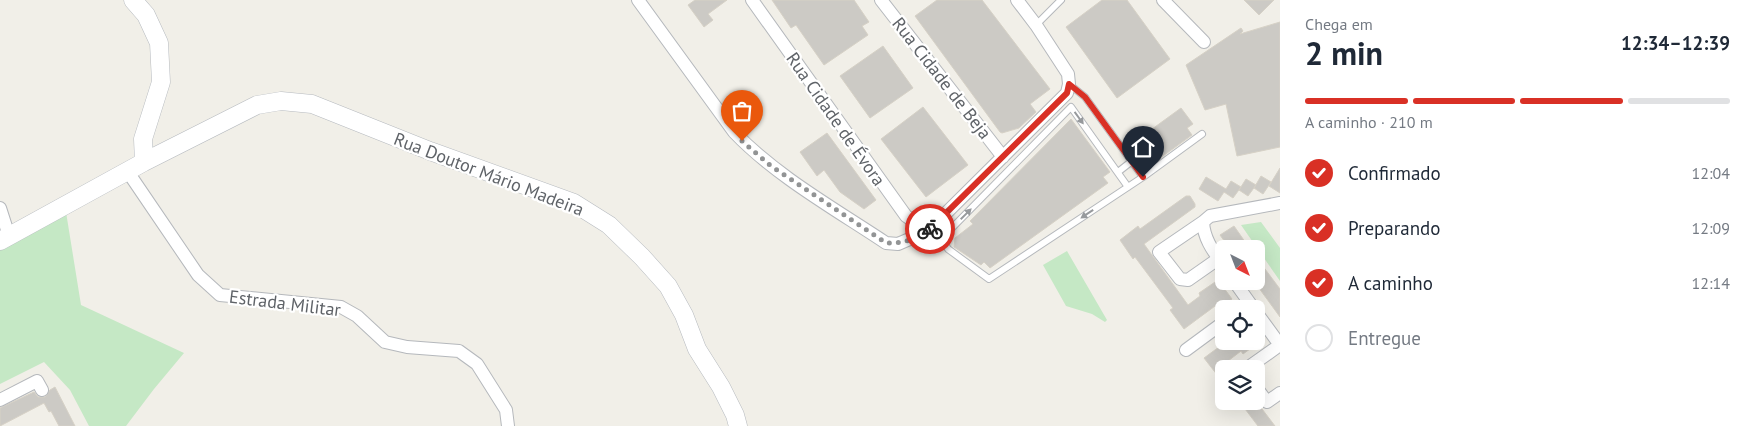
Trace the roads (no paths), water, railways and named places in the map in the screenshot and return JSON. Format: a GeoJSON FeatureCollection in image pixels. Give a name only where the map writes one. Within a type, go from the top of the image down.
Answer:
{"type":"FeatureCollection","features":[{"type":"Feature","properties":{"kind":"main road"},"geometry":{"type":"LineString","coordinates":[[133,0],[146,15],[159,42],[161,82],[144,139],[144,162]]}},
{"type":"Feature","properties":{"kind":"main road","name":"Rua Doutor Mário Madeira"},"geometry":{"type":"LineString","coordinates":[[4,239],[144,162],[257,104],[281,101],[312,104],[430,151],[574,203],[609,225],[668,286],[684,315],[697,350],[721,387],[735,415],[738,426]]}},
{"type":"Feature","properties":{"kind":"street"},"geometry":{"type":"LineString","coordinates":[[638,0],[734,132],[750,150],[886,243],[898,244],[928,231],[1067,93],[1069,84],[1068,74],[1017,0]]}},
{"type":"Feature","properties":{"kind":"street","name":"Rua Cidade de Évora"},"geometry":{"type":"LineString","coordinates":[[752,0],[906,216],[928,231]]}},
{"type":"Feature","properties":{"kind":"street","name":"Rua Cidade de Beja"},"geometry":{"type":"LineString","coordinates":[[881,0],[1003,157]]}},
{"type":"Feature","properties":{"kind":"street"},"geometry":{"type":"LineString","coordinates":[[1162,0],[1204,42]]}},
{"type":"Feature","properties":{"kind":"street","name":"Estrada Militar"},"geometry":{"type":"LineString","coordinates":[[128,172],[198,275],[220,295],[341,307],[357,316],[385,342],[407,347],[460,351],[477,364],[506,410],[508,426]]}},
{"type":"Feature","properties":{"kind":"street"},"geometry":{"type":"LineString","coordinates":[[1215,266],[1188,280],[1180,279],[1159,252],[1210,216],[1280,204]]}},
{"type":"Feature","properties":{"kind":"street"},"geometry":{"type":"LineString","coordinates":[[0,208],[4,239]]}},
{"type":"Feature","properties":{"kind":"street"},"geometry":{"type":"LineString","coordinates":[[1203,222],[1203,233],[1215,253]]}},
{"type":"Feature","properties":{"kind":"street"},"geometry":{"type":"LineString","coordinates":[[1259,360],[1280,345],[1265,326]]}},
{"type":"Feature","properties":{"kind":"street"},"geometry":{"type":"LineString","coordinates":[[1186,350],[1215,329]]}},
{"type":"Feature","properties":{"kind":"street"},"geometry":{"type":"LineString","coordinates":[[0,400],[37,381],[42,390]]}},
{"type":"Feature","properties":{"kind":"street"},"geometry":{"type":"LineString","coordinates":[[1265,398],[1268,402],[1280,393]]}},
{"type":"Feature","properties":{"kind":"lane"},"geometry":{"type":"LineString","coordinates":[[1036,25],[1061,0]]}},
{"type":"Feature","properties":{"kind":"lane"},"geometry":{"type":"LineString","coordinates":[[1069,84],[1085,97],[1143,177]]}},
{"type":"Feature","properties":{"kind":"lane"},"geometry":{"type":"LineString","coordinates":[[1128,187],[1071,107],[946,235],[943,241],[948,250],[989,279],[1128,187],[1143,177],[1202,134]]}},
{"type":"Feature","properties":{"kind":"lane"},"geometry":{"type":"LineString","coordinates":[[1118,172],[1132,161]]}}]}
